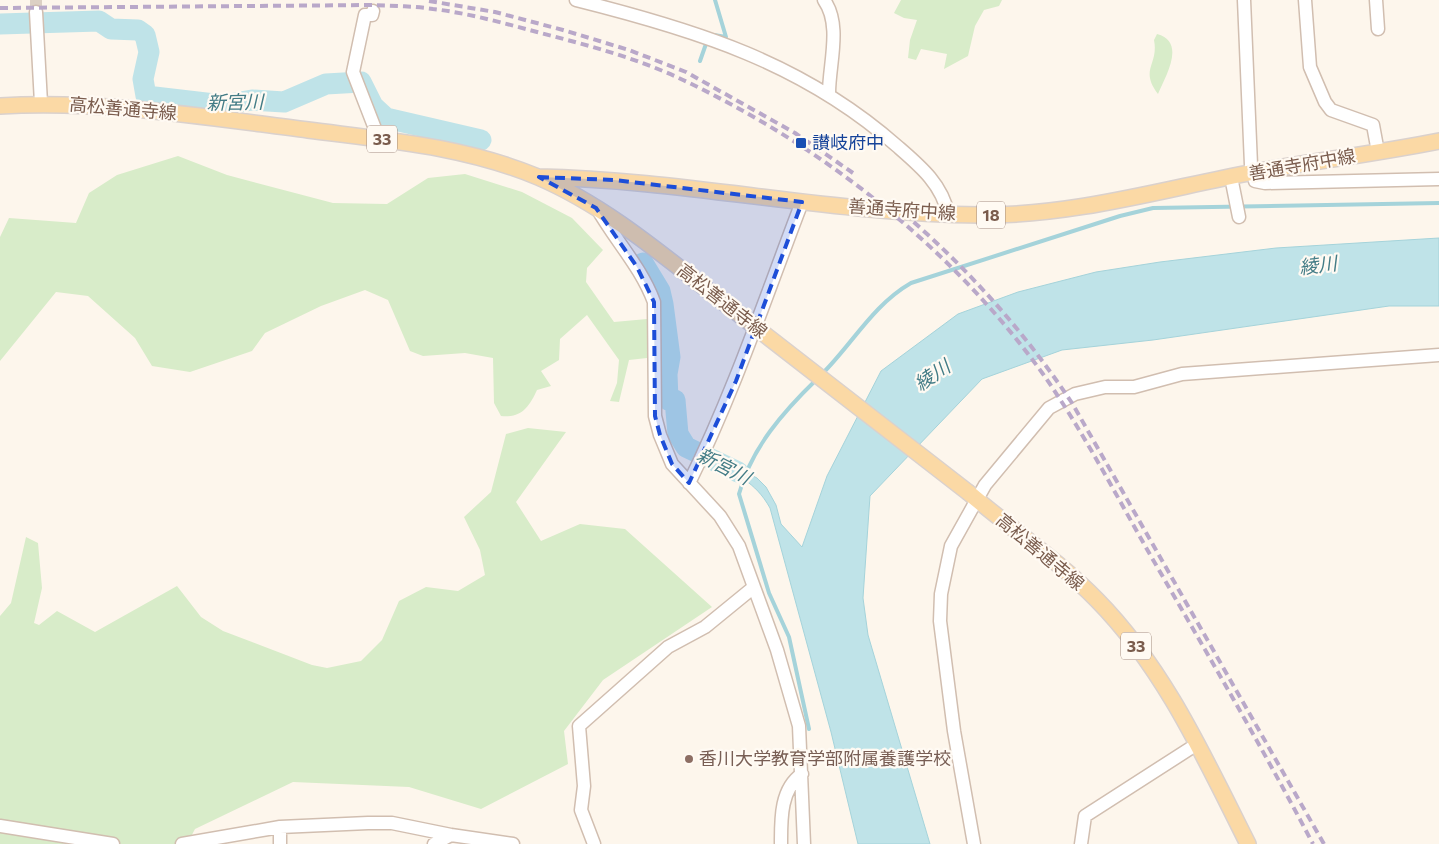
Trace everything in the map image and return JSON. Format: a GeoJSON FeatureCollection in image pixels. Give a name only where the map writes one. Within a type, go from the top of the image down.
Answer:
{"type":"FeatureCollection","features":[{"type":"Feature","properties":{"kind":"main road","name":"高松善通寺線"},"geometry":{"type":"LineString","coordinates":[[0,106],[41,104],[116,107],[446,149],[492,160],[539,177],[596,208],[723,302],[973,497],[1057,564],[1097,600],[1159,677],[1197,744],[1248,844]]}},
{"type":"Feature","properties":{"kind":"main road","name":"善通寺府中線"},"geometry":{"type":"LineString","coordinates":[[539,177],[604,179],[802,202],[981,215],[1051,212],[1252,173],[1439,141]]}},
{"type":"Feature","properties":{"kind":"main road"},"geometry":{"type":"LineString","coordinates":[[596,208],[596,187],[604,179]]}},
{"type":"Feature","properties":{"kind":"street"},"geometry":{"type":"LineString","coordinates":[[576,0],[663,23],[732,45],[829,93],[878,129],[921,167],[939,188],[946,201],[948,214]]}},
{"type":"Feature","properties":{"kind":"street"},"geometry":{"type":"LineString","coordinates":[[824,0],[830,9],[833,26],[829,93]]}},
{"type":"Feature","properties":{"kind":"street"},"geometry":{"type":"LineString","coordinates":[[1244,0],[1252,173],[1255,181],[1265,183],[1439,179]]}},
{"type":"Feature","properties":{"kind":"street"},"geometry":{"type":"LineString","coordinates":[[1305,0],[1310,66],[1325,102],[1330,110],[1373,125],[1378,152]]}},
{"type":"Feature","properties":{"kind":"street"},"geometry":{"type":"LineString","coordinates":[[1376,0],[1378,29]]}},
{"type":"Feature","properties":{"kind":"street"},"geometry":{"type":"LineString","coordinates":[[373,11],[372,15],[364,15],[353,72],[379,139]]}},
{"type":"Feature","properties":{"kind":"street"},"geometry":{"type":"LineString","coordinates":[[37,20],[41,104]]}},
{"type":"Feature","properties":{"kind":"street"},"geometry":{"type":"LineString","coordinates":[[1231,177],[1237,208]]}},
{"type":"Feature","properties":{"kind":"street"},"geometry":{"type":"LineString","coordinates":[[689,483],[736,381],[765,298],[802,202]]}},
{"type":"Feature","properties":{"kind":"street"},"geometry":{"type":"LineString","coordinates":[[596,208],[647,284],[654,302],[655,416],[660,435],[672,464],[720,516],[740,546],[778,650],[799,726],[804,844]]}},
{"type":"Feature","properties":{"kind":"street"},"geometry":{"type":"LineString","coordinates":[[974,844],[954,732],[940,621],[941,594],[952,546],[973,497],[1049,408],[1075,394],[1105,387],[1134,387],[1182,374],[1439,355]]}},
{"type":"Feature","properties":{"kind":"street"},"geometry":{"type":"LineString","coordinates":[[594,844],[581,810],[584,786],[578,726],[668,647],[705,627],[754,587]]}},
{"type":"Feature","properties":{"kind":"street"},"geometry":{"type":"LineString","coordinates":[[1081,844],[1085,816],[1197,744]]}},
{"type":"Feature","properties":{"kind":"street"},"geometry":{"type":"LineString","coordinates":[[781,844],[781,816],[784,802],[794,780],[802,774]]}},
{"type":"Feature","properties":{"kind":"street"},"geometry":{"type":"LineString","coordinates":[[182,844],[280,827],[392,823],[451,835],[513,844]]}},
{"type":"Feature","properties":{"kind":"street"},"geometry":{"type":"LineString","coordinates":[[0,826],[113,844]]}},
{"type":"Feature","properties":{"kind":"street"},"geometry":{"type":"LineString","coordinates":[[280,827],[280,844]]}},
{"type":"Feature","properties":{"kind":"street"},"geometry":{"type":"LineString","coordinates":[[434,844],[451,835]]}},
{"type":"Feature","properties":{"kind":"highlighted area"},"geometry":{"type":"Polygon","coordinates":[[[539,177],[614,180],[802,202],[736,381],[689,483],[672,464],[660,435],[655,416],[654,302],[637,267],[596,208],[539,177]]]}},
{"type":"Feature","properties":{"kind":"green space"},"geometry":{"type":"Polygon","coordinates":[[[901,0],[1002,0],[999,6],[984,10],[975,26],[968,56],[944,69],[947,54],[921,49],[916,60],[908,58],[910,40],[917,20],[904,18],[894,13],[901,0]]]}},
{"type":"Feature","properties":{"kind":"green space"},"geometry":{"type":"Polygon","coordinates":[[[1157,34],[1166,38],[1171,44],[1172,52],[1169,70],[1158,94],[1150,79],[1155,48],[1154,40],[1157,34]]]}},
{"type":"Feature","properties":{"kind":"green space"},"geometry":{"type":"Polygon","coordinates":[[[178,156],[227,175],[333,203],[387,204],[428,178],[465,174],[522,192],[572,218],[603,250],[587,268],[586,282],[614,322],[647,319],[647,358],[629,360],[619,402],[610,401],[617,383],[619,360],[587,315],[560,339],[559,360],[541,371],[551,386],[537,390],[531,402],[520,413],[501,416],[494,403],[493,358],[465,353],[423,356],[410,351],[388,300],[365,290],[321,306],[265,333],[252,351],[190,372],[152,366],[135,338],[88,296],[56,292],[0,361],[0,237],[9,218],[76,223],[89,193],[117,175],[178,156]]]}},
{"type":"Feature","properties":{"kind":"green space"},"geometry":{"type":"Polygon","coordinates":[[[528,428],[566,432],[516,502],[541,541],[580,524],[625,529],[712,607],[603,680],[564,731],[568,764],[481,809],[409,787],[293,782],[195,829],[187,844],[0,844],[0,616],[11,603],[26,537],[38,543],[42,588],[34,623],[39,625],[57,611],[95,632],[177,586],[201,617],[223,631],[312,665],[327,668],[361,661],[382,640],[399,601],[426,587],[458,591],[485,575],[480,550],[464,517],[491,492],[506,434],[528,428]]]}},
{"type":"Feature","properties":{"kind":"water","name":"綾川"},"geometry":{"type":"Polygon","coordinates":[[[1439,238],[1439,306],[1389,306],[1153,340],[1062,350],[982,379],[870,496],[863,598],[868,635],[930,844],[858,844],[831,732],[770,508],[758,491],[751,485],[710,460],[713,456],[757,478],[766,487],[776,505],[781,524],[802,547],[827,476],[881,371],[958,314],[1018,292],[1096,272],[1276,248],[1439,238]]]}},
{"type":"Feature","properties":{"kind":"waterway"},"geometry":{"type":"LineString","coordinates":[[714,35],[726,37],[715,0]]}},
{"type":"Feature","properties":{"kind":"waterway","name":"新宮川"},"geometry":{"type":"LineString","coordinates":[[0,24],[99,21],[111,29],[138,30],[145,35],[149,52],[143,79],[146,96],[223,105],[252,100],[284,102],[326,84],[361,82],[373,106],[386,118],[481,140]]}},
{"type":"Feature","properties":{"kind":"waterway"},"geometry":{"type":"LineString","coordinates":[[700,61],[707,41]]}},
{"type":"Feature","properties":{"kind":"waterway"},"geometry":{"type":"LineString","coordinates":[[822,374],[874,313],[885,302],[911,283],[1120,216],[1153,208],[1439,203]]}},
{"type":"Feature","properties":{"kind":"waterway","name":"新宮川"},"geometry":{"type":"LineString","coordinates":[[643,263],[660,291],[663,304],[670,357],[667,374],[668,400],[675,400],[678,434],[686,447],[738,472]]}},
{"type":"Feature","properties":{"kind":"waterway"},"geometry":{"type":"LineString","coordinates":[[809,729],[789,637],[769,593],[739,494],[744,477],[770,431],[817,379]]}},
{"type":"Feature","properties":{"kind":"tunnel"},"geometry":{"type":"LineString","coordinates":[[36,0],[36,12]]}},
{"type":"Feature","properties":{"kind":"railway"},"geometry":{"type":"LineString","coordinates":[[429,1],[495,12],[563,30],[629,50],[686,72],[795,133],[853,173]]}},
{"type":"Feature","properties":{"kind":"railway"},"geometry":{"type":"LineString","coordinates":[[0,8],[372,5],[418,7],[446,11],[574,42],[648,65],[735,106],[786,136],[881,204],[926,243],[968,284],[1007,328],[1043,374],[1072,418],[1254,736],[1313,844]]}},
{"type":"Feature","properties":{"kind":"railway"},"geometry":{"type":"LineString","coordinates":[[894,205],[944,250],[990,298],[1033,349],[1072,403],[1324,844]]}},
{"type":"Feature","properties":{"kind":"place","name":"讃岐府中"},"geometry":{"type":"Point","coordinates":[801,143]}},
{"type":"Feature","properties":{"kind":"place","name":"香川大学教育学部附属養護学校"},"geometry":{"type":"Point","coordinates":[689,759]}}]}
